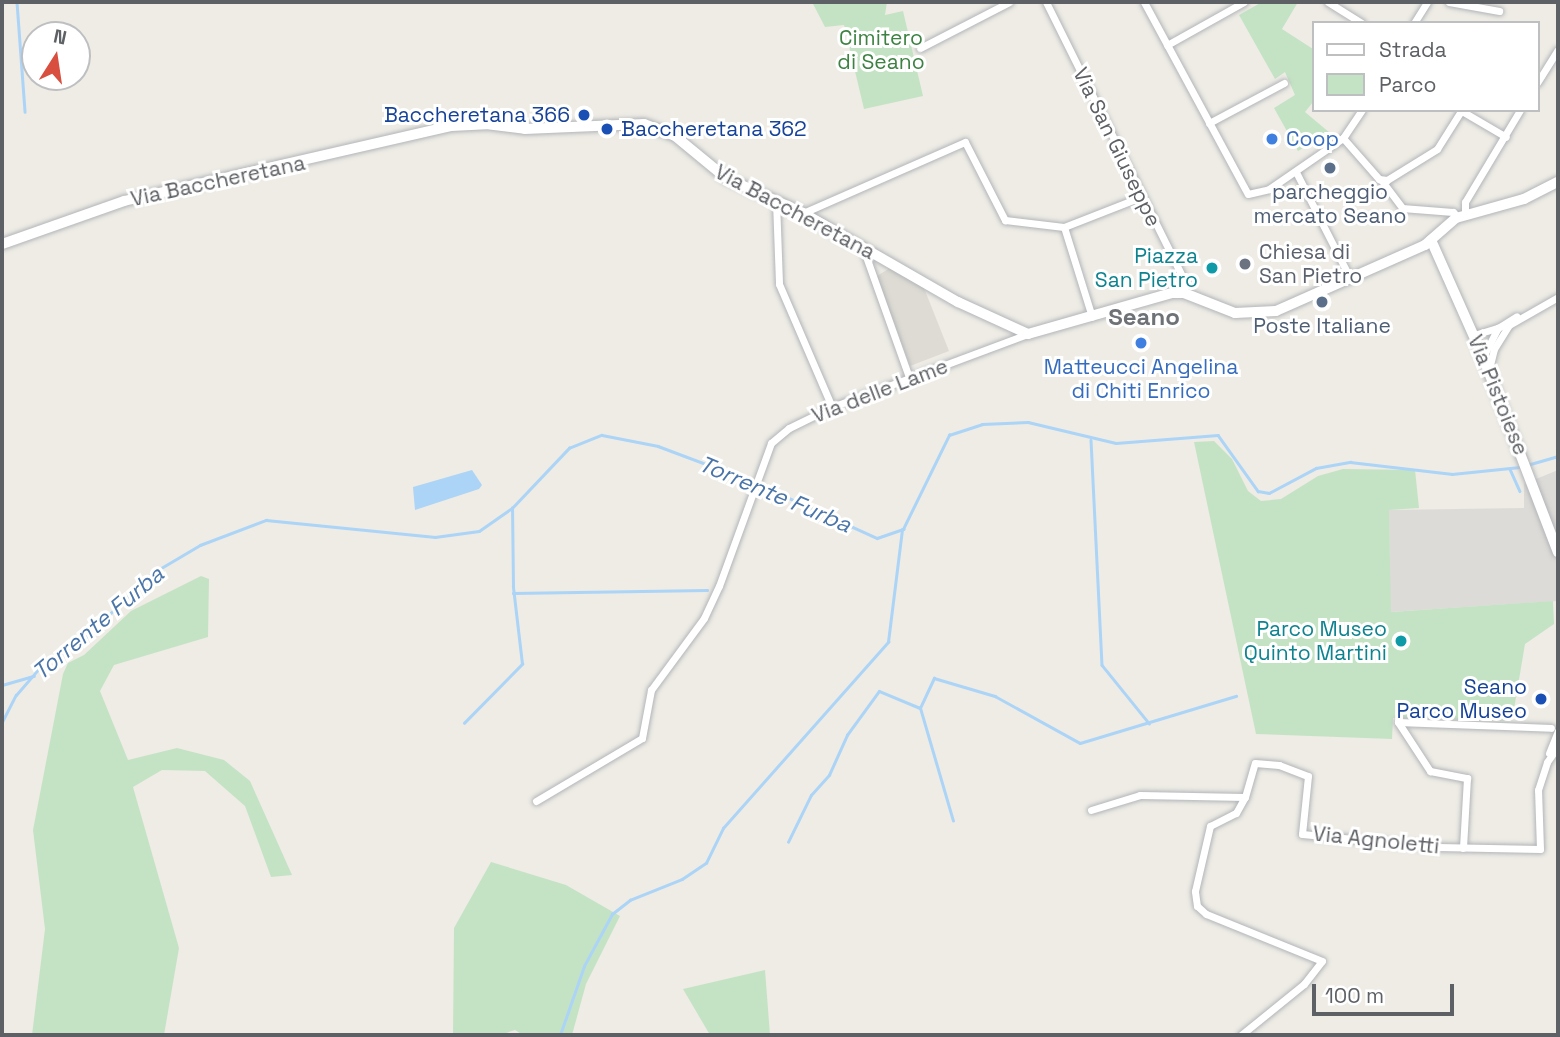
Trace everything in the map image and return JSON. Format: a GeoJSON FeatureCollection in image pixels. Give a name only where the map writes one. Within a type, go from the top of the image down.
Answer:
{"type":"FeatureCollection","features":[{"type":"Feature","properties":{"kind":"street"},"geometry":{"type":"LineString","coordinates":[[920,48],[1009,2]]}},
{"type":"Feature","properties":{"kind":"street","name":"Via San Giuseppe"},"geometry":{"type":"LineString","coordinates":[[1046,2],[1184,289]]}},
{"type":"Feature","properties":{"kind":"street"},"geometry":{"type":"LineString","coordinates":[[1144,2],[1248,194],[1259,195],[1343,138],[1361,112]]}},
{"type":"Feature","properties":{"kind":"street"},"geometry":{"type":"LineString","coordinates":[[1167,45],[1244,2]]}},
{"type":"Feature","properties":{"kind":"street"},"geometry":{"type":"LineString","coordinates":[[1328,2],[1359,21]]}},
{"type":"Feature","properties":{"kind":"street"},"geometry":{"type":"LineString","coordinates":[[1415,21],[1427,2]]}},
{"type":"Feature","properties":{"kind":"street"},"geometry":{"type":"LineString","coordinates":[[1449,2],[1499,10]]}},
{"type":"Feature","properties":{"kind":"street"},"geometry":{"type":"LineString","coordinates":[[1539,80],[1558,50]]}},
{"type":"Feature","properties":{"kind":"street"},"geometry":{"type":"LineString","coordinates":[[1209,123],[1284,83]]}},
{"type":"Feature","properties":{"kind":"street"},"geometry":{"type":"LineString","coordinates":[[1384,181],[1437,149],[1460,112]]}},
{"type":"Feature","properties":{"kind":"street"},"geometry":{"type":"LineString","coordinates":[[1463,112],[1506,136]]}},
{"type":"Feature","properties":{"kind":"street"},"geometry":{"type":"LineString","coordinates":[[1461,216],[1465,202],[1519,112]]}},
{"type":"Feature","properties":{"kind":"street","name":"Via Baccheretana"},"geometry":{"type":"LineString","coordinates":[[2,244],[160,192],[451,126],[486,124],[525,129],[655,126],[675,136],[714,171],[803,213],[958,302],[1028,334]]}},
{"type":"Feature","properties":{"kind":"street"},"geometry":{"type":"LineString","coordinates":[[1343,138],[1384,181],[1402,208],[1453,212],[1461,216]]}},
{"type":"Feature","properties":{"kind":"street"},"geometry":{"type":"LineString","coordinates":[[803,213],[965,142],[1004,220],[1064,227],[1142,197]]}},
{"type":"Feature","properties":{"kind":"street"},"geometry":{"type":"LineString","coordinates":[[1296,172],[1349,276]]}},
{"type":"Feature","properties":{"kind":"street"},"geometry":{"type":"LineString","coordinates":[[1028,334],[1184,289],[1235,313],[1263,314],[1431,240],[1461,216],[1524,198],[1558,182]]}},
{"type":"Feature","properties":{"kind":"street"},"geometry":{"type":"LineString","coordinates":[[776,201],[779,284],[832,407]]}},
{"type":"Feature","properties":{"kind":"street"},"geometry":{"type":"LineString","coordinates":[[1064,227],[1092,317]]}},
{"type":"Feature","properties":{"kind":"street","name":"Via Pistoiese"},"geometry":{"type":"LineString","coordinates":[[1431,240],[1489,370],[1558,552]]}},
{"type":"Feature","properties":{"kind":"street"},"geometry":{"type":"LineString","coordinates":[[863,248],[910,380]]}},
{"type":"Feature","properties":{"kind":"street"},"geometry":{"type":"LineString","coordinates":[[1474,335],[1498,328],[1558,297]]}},
{"type":"Feature","properties":{"kind":"street"},"geometry":{"type":"LineString","coordinates":[[1489,370],[1503,333],[1525,314]]}},
{"type":"Feature","properties":{"kind":"street"},"geometry":{"type":"LineString","coordinates":[[1483,357],[1498,328]]}},
{"type":"Feature","properties":{"kind":"street","name":"Via delle Lame"},"geometry":{"type":"LineString","coordinates":[[536,801],[642,738],[651,690],[704,618],[771,443],[789,428],[832,407],[1028,334]]}},
{"type":"Feature","properties":{"kind":"street"},"geometry":{"type":"LineString","coordinates":[[1463,848],[1467,778],[1430,771],[1398,722],[1555,730]]}},
{"type":"Feature","properties":{"kind":"street","name":"Via Agnoletti"},"geometry":{"type":"LineString","coordinates":[[1245,797],[1255,763],[1279,765],[1308,776],[1303,834],[1463,848],[1540,849],[1538,790],[1555,730]]}},
{"type":"Feature","properties":{"kind":"street","name":"Via Agnoletti"},"geometry":{"type":"LineString","coordinates":[[1547,762],[1558,746]]}},
{"type":"Feature","properties":{"kind":"street"},"geometry":{"type":"LineString","coordinates":[[1091,810],[1140,795],[1245,797],[1236,813],[1210,826],[1195,891],[1197,906],[1206,914],[1322,961],[1304,984],[1241,1035]]}},
{"type":"Feature","properties":{"kind":"shaded area"},"geometry":{"type":"Polygon","coordinates":[[[890,268],[924,288],[949,351],[910,366],[877,276],[890,268]]]}},
{"type":"Feature","properties":{"kind":"shaded area"},"geometry":{"type":"Polygon","coordinates":[[[1558,470],[1558,601],[1390,612],[1389,510],[1524,508],[1524,484],[1558,470]]]}},
{"type":"Feature","properties":{"kind":"green space","name":"Cimitero di Seano"},"geometry":{"type":"Polygon","coordinates":[[[812,2],[887,2],[885,15],[903,11],[923,96],[864,109],[844,25],[825,27],[812,2]]]}},
{"type":"Feature","properties":{"kind":"green space"},"geometry":{"type":"Polygon","coordinates":[[[1262,2],[1298,2],[1282,29],[1312,48],[1312,103],[1305,112],[1330,133],[1298,151],[1274,108],[1295,95],[1285,72],[1275,79],[1239,15],[1262,2]]]}},
{"type":"Feature","properties":{"kind":"green space","name":"Parco Museo Quinto Martini"},"geometry":{"type":"Polygon","coordinates":[[[1214,441],[1232,459],[1248,491],[1261,501],[1281,499],[1318,476],[1343,469],[1415,470],[1419,508],[1389,510],[1391,612],[1553,601],[1554,624],[1525,644],[1512,721],[1393,718],[1392,739],[1256,734],[1194,442],[1214,441]]]}},
{"type":"Feature","properties":{"kind":"green space"},"geometry":{"type":"Polygon","coordinates":[[[201,576],[209,579],[208,637],[114,665],[100,691],[128,760],[177,748],[224,760],[250,781],[292,875],[271,877],[245,806],[205,771],[162,770],[133,787],[179,948],[164,1035],[32,1035],[45,929],[33,830],[63,674],[68,663],[84,655],[131,611],[201,576]]]}},
{"type":"Feature","properties":{"kind":"green space"},"geometry":{"type":"Polygon","coordinates":[[[491,862],[566,885],[620,916],[586,984],[572,1035],[523,1035],[515,1030],[500,1035],[453,1035],[454,928],[491,862]]]}},
{"type":"Feature","properties":{"kind":"green space"},"geometry":{"type":"Polygon","coordinates":[[[765,970],[770,1035],[710,1035],[683,989],[765,970]]]}},
{"type":"Feature","properties":{"kind":"water"},"geometry":{"type":"Polygon","coordinates":[[[472,470],[482,485],[479,489],[415,510],[413,487],[472,470]]]}},
{"type":"Feature","properties":{"kind":"waterway"},"geometry":{"type":"LineString","coordinates":[[17,2],[25,112]]}},
{"type":"Feature","properties":{"kind":"waterway","name":"Torrente Furba"},"geometry":{"type":"LineString","coordinates":[[2,722],[16,695],[39,669],[86,637],[151,574],[200,545],[266,520],[435,537],[479,531],[512,508],[569,448],[602,435],[658,446],[754,482],[877,538],[903,529],[949,435],[982,424],[1028,422],[1116,443],[1218,435],[1258,491],[1269,493],[1316,468],[1350,462],[1452,474],[1520,467]]}},
{"type":"Feature","properties":{"kind":"waterway"},"geometry":{"type":"LineString","coordinates":[[1091,440],[1102,665],[1149,723]]}},
{"type":"Feature","properties":{"kind":"waterway","name":"Torrente Furba"},"geometry":{"type":"LineString","coordinates":[[1527,465],[1558,456]]}},
{"type":"Feature","properties":{"kind":"waterway"},"geometry":{"type":"LineString","coordinates":[[1510,469],[1520,491]]}},
{"type":"Feature","properties":{"kind":"waterway"},"geometry":{"type":"LineString","coordinates":[[464,723],[522,664],[513,587],[512,508]]}},
{"type":"Feature","properties":{"kind":"waterway"},"geometry":{"type":"LineString","coordinates":[[560,1035],[584,966],[612,914],[630,900],[682,879],[706,863],[723,828],[888,642],[902,530]]}},
{"type":"Feature","properties":{"kind":"waterway"},"geometry":{"type":"LineString","coordinates":[[513,593],[707,590]]}},
{"type":"Feature","properties":{"kind":"waterway"},"geometry":{"type":"LineString","coordinates":[[2,685],[34,676]]}},
{"type":"Feature","properties":{"kind":"waterway"},"geometry":{"type":"LineString","coordinates":[[953,821],[920,708],[934,678],[995,696],[1080,743],[1236,696]]}},
{"type":"Feature","properties":{"kind":"waterway"},"geometry":{"type":"LineString","coordinates":[[788,842],[811,795],[829,775],[847,735],[879,691],[920,708]]}},
{"type":"Feature","properties":{"kind":"place","name":"Baccheretana 366"},"geometry":{"type":"Point","coordinates":[584,115]}},
{"type":"Feature","properties":{"kind":"place","name":"Baccheretana 362"},"geometry":{"type":"Point","coordinates":[607,129]}},
{"type":"Feature","properties":{"kind":"place","name":"Coop"},"geometry":{"type":"Point","coordinates":[1272,139]}},
{"type":"Feature","properties":{"kind":"place","name":"parcheggio mercato Seano"},"geometry":{"type":"Point","coordinates":[1330,168]}},
{"type":"Feature","properties":{"kind":"place","name":"Chiesa di San Pietro"},"geometry":{"type":"Point","coordinates":[1245,264]}},
{"type":"Feature","properties":{"kind":"place","name":"Piazza San Pietro"},"geometry":{"type":"Point","coordinates":[1212,268]}},
{"type":"Feature","properties":{"kind":"place","name":"Poste Italiane"},"geometry":{"type":"Point","coordinates":[1322,302]}},
{"type":"Feature","properties":{"kind":"place","name":"Matteucci Angelina di Chiti Enrico"},"geometry":{"type":"Point","coordinates":[1141,343]}},
{"type":"Feature","properties":{"kind":"place","name":"Parco Museo Quinto Martini"},"geometry":{"type":"Point","coordinates":[1401,641]}},
{"type":"Feature","properties":{"kind":"place","name":"Seano Parco Museo"},"geometry":{"type":"Point","coordinates":[1541,699]}},
{"type":"Feature","properties":{"kind":"district","name":"Seano"},"geometry":{"type":"Point","coordinates":[1144,317]}}]}
